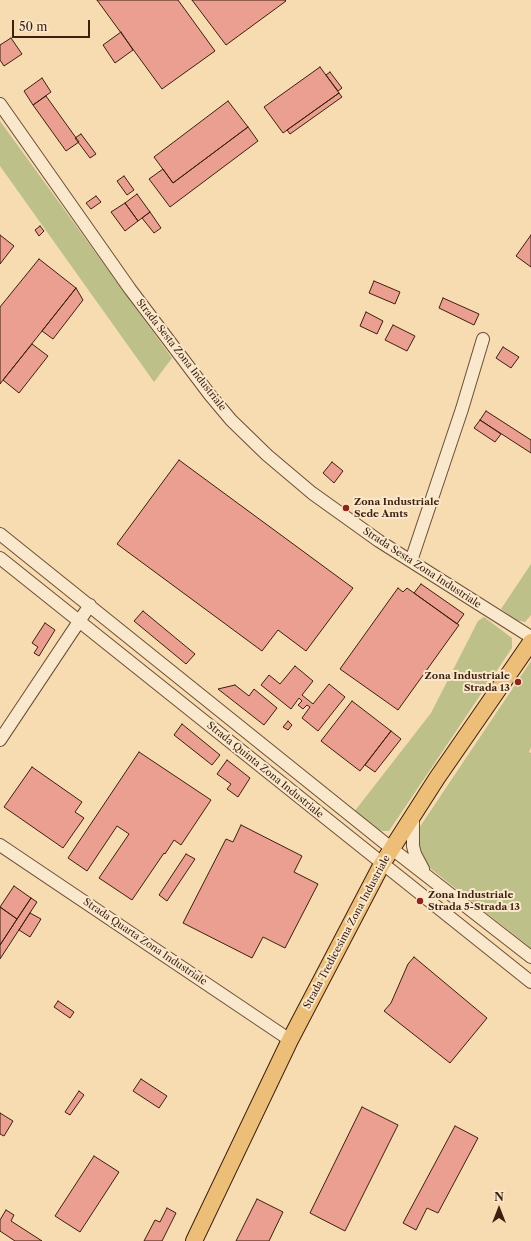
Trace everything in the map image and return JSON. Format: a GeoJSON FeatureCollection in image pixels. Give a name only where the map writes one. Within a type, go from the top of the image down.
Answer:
{"type":"FeatureCollection","features":[{"type":"Feature","properties":{"kind":"main road","name":"Strada Tredicesima Zona Industriale"},"geometry":{"type":"LineString","coordinates":[[194,1241],[290,1040],[391,848],[531,642]]}},
{"type":"Feature","properties":{"kind":"street","name":"Strada Sesta Zona Industriale"},"geometry":{"type":"LineString","coordinates":[[0,104],[130,289],[210,396],[231,420],[267,456],[312,493],[411,562],[531,637]]}},
{"type":"Feature","properties":{"kind":"street"},"geometry":{"type":"LineString","coordinates":[[411,562],[462,409],[483,339]]}},
{"type":"Feature","properties":{"kind":"street","name":"Strada Quinta Zona Industriale"},"geometry":{"type":"LineString","coordinates":[[0,534],[391,848],[531,957]]}},
{"type":"Feature","properties":{"kind":"street","name":"Strada Quinta Zona Industriale"},"geometry":{"type":"LineString","coordinates":[[0,558],[531,982]]}},
{"type":"Feature","properties":{"kind":"street"},"geometry":{"type":"LineString","coordinates":[[23,576],[34,561]]}},
{"type":"Feature","properties":{"kind":"street"},"geometry":{"type":"LineString","coordinates":[[0,740],[90,605]]}},
{"type":"Feature","properties":{"kind":"street"},"geometry":{"type":"LineString","coordinates":[[413,814],[412,835],[415,854],[427,875]]}},
{"type":"Feature","properties":{"kind":"street","name":"Strada Quarta Zona Industriale"},"geometry":{"type":"LineString","coordinates":[[0,845],[290,1040]]}},
{"type":"Feature","properties":{"kind":"green space"},"geometry":{"type":"Polygon","coordinates":[[[0,121],[172,358],[154,382],[0,166],[0,121]]]}},
{"type":"Feature","properties":{"kind":"green space"},"geometry":{"type":"Polygon","coordinates":[[[531,564],[531,615],[525,622],[516,620],[501,609],[531,564]]]}},
{"type":"Feature","properties":{"kind":"green space"},"geometry":{"type":"Polygon","coordinates":[[[484,617],[512,638],[512,648],[389,831],[382,831],[375,828],[354,812],[431,713],[478,621],[484,617]]]}},
{"type":"Feature","properties":{"kind":"green space"},"geometry":{"type":"Polygon","coordinates":[[[531,661],[531,747],[529,752],[531,753],[531,948],[426,865],[420,852],[417,831],[531,661]]]}},
{"type":"Feature","properties":{"kind":"building"},"geometry":{"type":"Polygon","coordinates":[[[97,0],[178,0],[215,51],[162,89],[97,0]]]}},
{"type":"Feature","properties":{"kind":"building"},"geometry":{"type":"Polygon","coordinates":[[[192,0],[285,0],[286,1],[226,45],[192,0]]]}},
{"type":"Feature","properties":{"kind":"building"},"geometry":{"type":"Polygon","coordinates":[[[121,32],[133,50],[115,63],[103,45],[121,32]]]}},
{"type":"Feature","properties":{"kind":"building"},"geometry":{"type":"Polygon","coordinates":[[[11,38],[22,54],[4,66],[0,60],[0,45],[11,38]]]}},
{"type":"Feature","properties":{"kind":"building"},"geometry":{"type":"Polygon","coordinates":[[[320,67],[339,93],[283,133],[264,107],[320,67]]]}},
{"type":"Feature","properties":{"kind":"building"},"geometry":{"type":"Polygon","coordinates":[[[330,72],[342,88],[338,91],[326,75],[330,72]]]}},
{"type":"Feature","properties":{"kind":"building"},"geometry":{"type":"Polygon","coordinates":[[[42,78],[51,92],[33,105],[24,91],[42,78]]]}},
{"type":"Feature","properties":{"kind":"building"},"geometry":{"type":"Polygon","coordinates":[[[339,93],[342,97],[290,134],[287,130],[339,93]]]}},
{"type":"Feature","properties":{"kind":"building"},"geometry":{"type":"Polygon","coordinates":[[[46,96],[79,142],[66,151],[33,105],[46,96]]]}},
{"type":"Feature","properties":{"kind":"building"},"geometry":{"type":"Polygon","coordinates":[[[228,101],[248,127],[173,183],[154,157],[228,101]]]}},
{"type":"Feature","properties":{"kind":"building"},"geometry":{"type":"Polygon","coordinates":[[[248,127],[258,141],[170,207],[149,179],[163,169],[173,183],[248,127]]]}},
{"type":"Feature","properties":{"kind":"building"},"geometry":{"type":"Polygon","coordinates":[[[81,134],[96,154],[90,158],[75,138],[81,134]]]}},
{"type":"Feature","properties":{"kind":"building"},"geometry":{"type":"Polygon","coordinates":[[[124,176],[134,190],[127,195],[117,181],[124,176]]]}},
{"type":"Feature","properties":{"kind":"building"},"geometry":{"type":"Polygon","coordinates":[[[137,194],[150,212],[138,221],[125,203],[137,194]]]}},
{"type":"Feature","properties":{"kind":"building"},"geometry":{"type":"Polygon","coordinates":[[[96,196],[101,202],[91,209],[86,203],[96,196]]]}},
{"type":"Feature","properties":{"kind":"building"},"geometry":{"type":"Polygon","coordinates":[[[125,203],[138,221],[125,231],[111,212],[125,203]]]}},
{"type":"Feature","properties":{"kind":"building"},"geometry":{"type":"Polygon","coordinates":[[[150,212],[161,228],[154,233],[142,218],[150,212]]]}},
{"type":"Feature","properties":{"kind":"building"},"geometry":{"type":"Polygon","coordinates":[[[40,226],[44,231],[39,236],[35,230],[40,226]]]}},
{"type":"Feature","properties":{"kind":"building"},"geometry":{"type":"Polygon","coordinates":[[[0,235],[14,246],[0,264],[0,235]]]}},
{"type":"Feature","properties":{"kind":"building"},"geometry":{"type":"Polygon","coordinates":[[[531,235],[531,267],[516,256],[531,235]]]}},
{"type":"Feature","properties":{"kind":"building"},"geometry":{"type":"Polygon","coordinates":[[[39,259],[76,288],[0,384],[0,307],[39,259]]]}},
{"type":"Feature","properties":{"kind":"building"},"geometry":{"type":"Polygon","coordinates":[[[374,281],[400,292],[395,304],[369,293],[374,281]]]}},
{"type":"Feature","properties":{"kind":"building"},"geometry":{"type":"Polygon","coordinates":[[[76,288],[83,300],[53,339],[42,331],[76,288]]]}},
{"type":"Feature","properties":{"kind":"building"},"geometry":{"type":"Polygon","coordinates":[[[443,298],[479,314],[474,325],[439,308],[443,298]]]}},
{"type":"Feature","properties":{"kind":"building"},"geometry":{"type":"Polygon","coordinates":[[[366,312],[383,321],[377,334],[360,326],[366,312]]]}},
{"type":"Feature","properties":{"kind":"building"},"geometry":{"type":"Polygon","coordinates":[[[393,325],[415,336],[407,351],[385,340],[393,325]]]}},
{"type":"Feature","properties":{"kind":"building"},"geometry":{"type":"Polygon","coordinates":[[[32,344],[48,356],[19,393],[3,380],[32,344]]]}},
{"type":"Feature","properties":{"kind":"building"},"geometry":{"type":"Polygon","coordinates":[[[503,347],[519,357],[511,368],[496,358],[503,347]]]}},
{"type":"Feature","properties":{"kind":"building"},"geometry":{"type":"Polygon","coordinates":[[[486,411],[531,440],[531,453],[480,420],[486,411]]]}},
{"type":"Feature","properties":{"kind":"building"},"geometry":{"type":"Polygon","coordinates":[[[480,420],[501,434],[495,442],[474,428],[480,420]]]}},
{"type":"Feature","properties":{"kind":"building"},"geometry":{"type":"Polygon","coordinates":[[[179,460],[353,588],[306,651],[278,630],[262,651],[117,544],[179,460]]]}},
{"type":"Feature","properties":{"kind":"building"},"geometry":{"type":"Polygon","coordinates":[[[332,462],[343,471],[334,483],[323,473],[332,462]]]}},
{"type":"Feature","properties":{"kind":"building"},"geometry":{"type":"Polygon","coordinates":[[[421,584],[464,614],[457,624],[414,593],[421,584]]]}},
{"type":"Feature","properties":{"kind":"building"},"geometry":{"type":"Polygon","coordinates":[[[398,588],[403,592],[407,588],[459,625],[398,710],[340,669],[398,588]]]}},
{"type":"Feature","properties":{"kind":"building"},"geometry":{"type":"Polygon","coordinates":[[[143,611],[195,654],[186,664],[134,621],[143,611]]]}},
{"type":"Feature","properties":{"kind":"building"},"geometry":{"type":"Polygon","coordinates":[[[45,623],[55,630],[39,656],[34,653],[38,647],[32,643],[45,623]]]}},
{"type":"Feature","properties":{"kind":"building"},"geometry":{"type":"Polygon","coordinates":[[[295,666],[313,681],[302,695],[313,704],[329,684],[345,697],[318,731],[302,718],[310,707],[307,705],[303,709],[298,705],[302,701],[299,698],[291,709],[261,685],[269,675],[280,684],[295,666]]]}},
{"type":"Feature","properties":{"kind":"building"},"geometry":{"type":"Polygon","coordinates":[[[235,685],[249,696],[254,689],[277,708],[264,725],[218,689],[235,685]]]}},
{"type":"Feature","properties":{"kind":"building"},"geometry":{"type":"Polygon","coordinates":[[[352,701],[391,731],[360,771],[321,741],[352,701]]]}},
{"type":"Feature","properties":{"kind":"building"},"geometry":{"type":"Polygon","coordinates":[[[288,721],[292,725],[288,730],[283,727],[288,721]]]}},
{"type":"Feature","properties":{"kind":"building"},"geometry":{"type":"Polygon","coordinates":[[[182,724],[220,755],[212,765],[174,735],[182,724]]]}},
{"type":"Feature","properties":{"kind":"building"},"geometry":{"type":"Polygon","coordinates":[[[391,731],[401,739],[375,772],[365,765],[391,731]]]}},
{"type":"Feature","properties":{"kind":"building"},"geometry":{"type":"Polygon","coordinates":[[[139,752],[211,800],[181,845],[174,840],[132,900],[99,878],[129,834],[117,826],[87,871],[68,858],[139,752]]]}},
{"type":"Feature","properties":{"kind":"building"},"geometry":{"type":"Polygon","coordinates":[[[227,760],[250,778],[238,797],[227,789],[231,784],[217,774],[227,760]]]}},
{"type":"Feature","properties":{"kind":"building"},"geometry":{"type":"Polygon","coordinates":[[[32,767],[82,802],[75,812],[84,818],[63,848],[4,807],[32,767]]]}},
{"type":"Feature","properties":{"kind":"building"},"geometry":{"type":"Polygon","coordinates":[[[241,825],[302,856],[294,872],[318,884],[285,948],[263,937],[252,958],[183,923],[226,839],[233,842],[241,825]]]}},
{"type":"Feature","properties":{"kind":"building"},"geometry":{"type":"Polygon","coordinates":[[[186,854],[195,859],[167,901],[159,895],[186,854]]]}},
{"type":"Feature","properties":{"kind":"building"},"geometry":{"type":"Polygon","coordinates":[[[14,886],[31,898],[17,919],[0,907],[14,886]]]}},
{"type":"Feature","properties":{"kind":"building"},"geometry":{"type":"Polygon","coordinates":[[[31,898],[37,902],[0,959],[0,945],[31,898]]]}},
{"type":"Feature","properties":{"kind":"building"},"geometry":{"type":"Polygon","coordinates":[[[0,907],[17,919],[0,945],[0,907]]]}},
{"type":"Feature","properties":{"kind":"building"},"geometry":{"type":"Polygon","coordinates":[[[30,913],[41,919],[30,937],[19,930],[30,913]]]}},
{"type":"Feature","properties":{"kind":"building"},"geometry":{"type":"Polygon","coordinates":[[[414,957],[487,1018],[450,1063],[384,1011],[391,1003],[408,964],[414,957]]]}},
{"type":"Feature","properties":{"kind":"building"},"geometry":{"type":"Polygon","coordinates":[[[58,1001],[74,1012],[70,1018],[54,1007],[58,1001]]]}},
{"type":"Feature","properties":{"kind":"building"},"geometry":{"type":"Polygon","coordinates":[[[141,1079],[167,1096],[159,1108],[133,1091],[141,1079]]]}},
{"type":"Feature","properties":{"kind":"building"},"geometry":{"type":"Polygon","coordinates":[[[79,1091],[84,1095],[70,1115],[65,1112],[79,1091]]]}},
{"type":"Feature","properties":{"kind":"building"},"geometry":{"type":"Polygon","coordinates":[[[362,1107],[398,1125],[345,1231],[310,1213],[362,1107]]]}},
{"type":"Feature","properties":{"kind":"building"},"geometry":{"type":"Polygon","coordinates":[[[0,1113],[13,1121],[4,1136],[0,1134],[0,1113]]]}},
{"type":"Feature","properties":{"kind":"building"},"geometry":{"type":"Polygon","coordinates":[[[455,1126],[478,1138],[438,1213],[427,1208],[416,1230],[403,1223],[455,1126]]]}},
{"type":"Feature","properties":{"kind":"building"},"geometry":{"type":"Polygon","coordinates":[[[94,1156],[119,1172],[80,1232],[55,1216],[94,1156]]]}},
{"type":"Feature","properties":{"kind":"building"},"geometry":{"type":"Polygon","coordinates":[[[257,1199],[283,1212],[269,1241],[236,1241],[257,1199]]]}},
{"type":"Feature","properties":{"kind":"building"},"geometry":{"type":"Polygon","coordinates":[[[167,1208],[176,1213],[162,1241],[144,1241],[155,1220],[160,1222],[167,1208]]]}},
{"type":"Feature","properties":{"kind":"building"},"geometry":{"type":"Polygon","coordinates":[[[6,1210],[14,1215],[11,1221],[42,1241],[15,1241],[0,1231],[0,1220],[6,1210]]]}},
{"type":"Feature","properties":{"kind":"place","name":"Zona Industriale Sede Amts"},"geometry":{"type":"Point","coordinates":[346,508]}},
{"type":"Feature","properties":{"kind":"place","name":"Zona Industriale Strada 13"},"geometry":{"type":"Point","coordinates":[518,682]}},
{"type":"Feature","properties":{"kind":"place","name":"Zona Industriale Strada 5-Strada 13"},"geometry":{"type":"Point","coordinates":[420,901]}}]}
